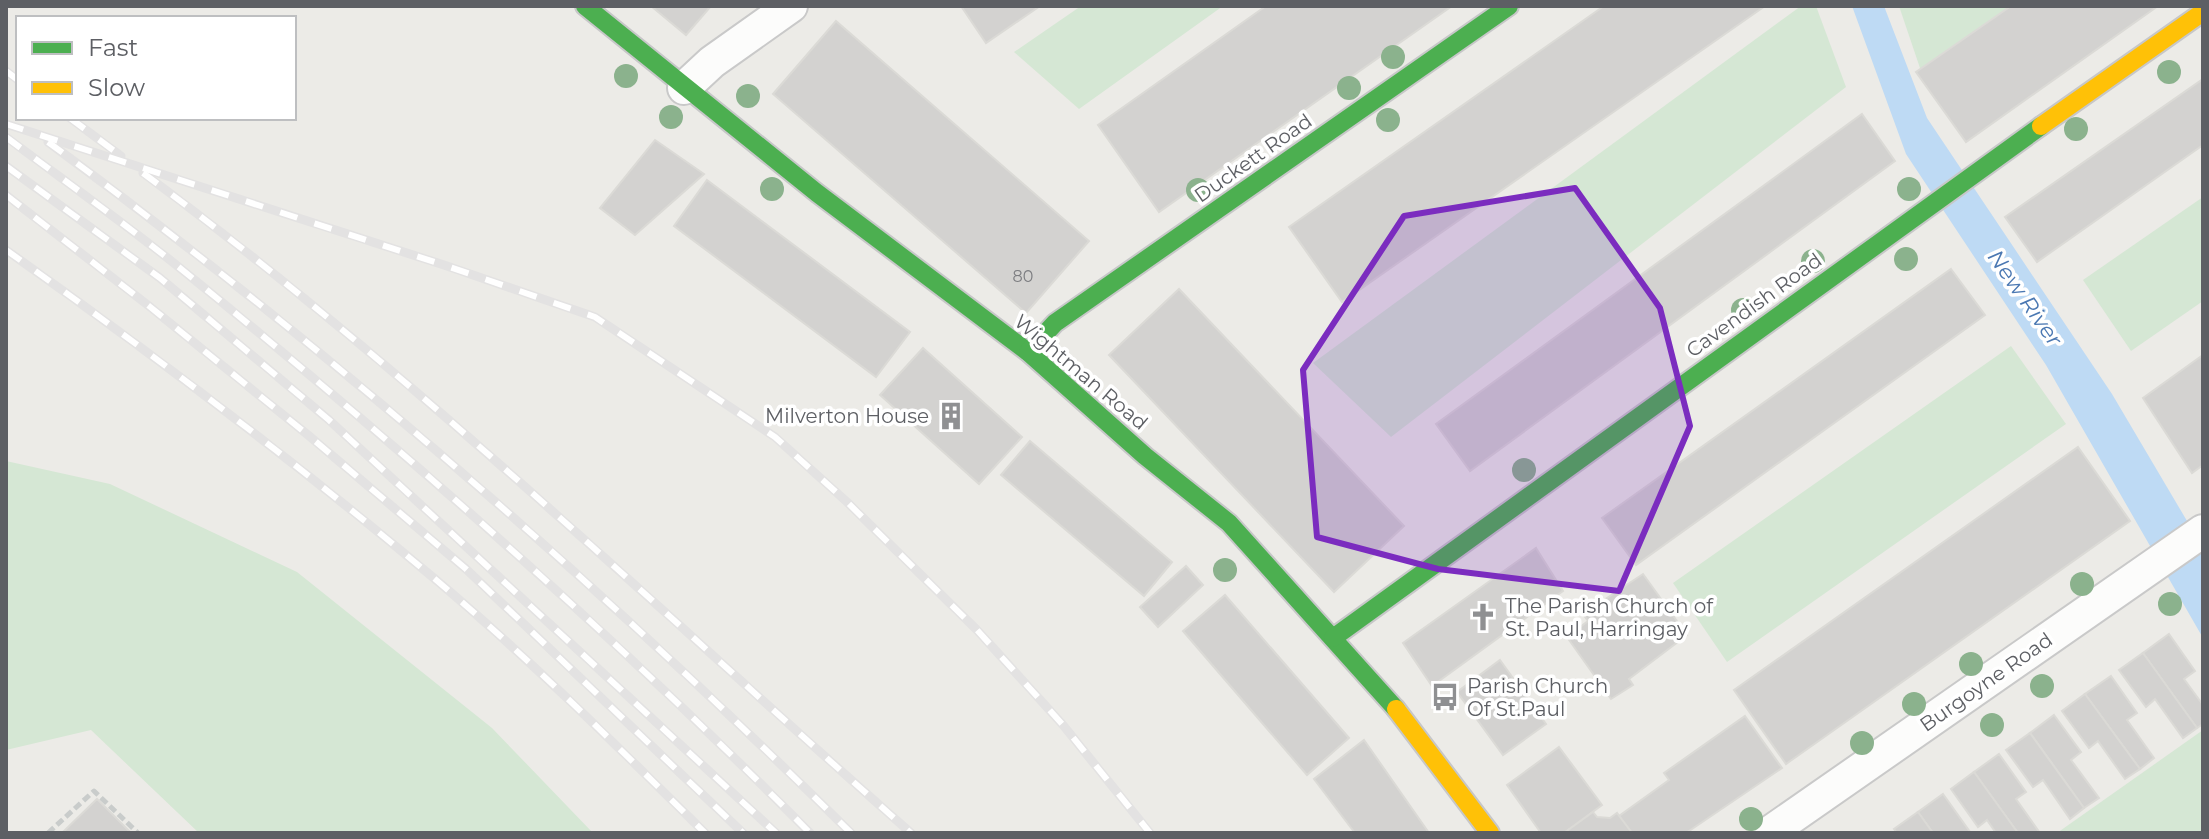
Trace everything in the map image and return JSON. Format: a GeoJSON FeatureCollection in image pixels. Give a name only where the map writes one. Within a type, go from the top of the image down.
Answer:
{"type":"FeatureCollection","features":[{"type":"Feature","properties":{"kind":"street","name":"Wightman Road"},"geometry":{"type":"LineString","coordinates":[[585,6],[817,193],[1028,352],[1145,456],[1229,523],[1393,706],[1490,833]]}},
{"type":"Feature","properties":{"kind":"street"},"geometry":{"type":"LineString","coordinates":[[684,88],[712,62],[791,6]]}},
{"type":"Feature","properties":{"kind":"street","name":"Duckett Road"},"geometry":{"type":"LineString","coordinates":[[1028,352],[1055,323],[1509,6]]}},
{"type":"Feature","properties":{"kind":"street","name":"Cavendish Road"},"geometry":{"type":"LineString","coordinates":[[1333,638],[1922,210],[2203,12]]}},
{"type":"Feature","properties":{"kind":"street","name":"Burgoyne Road"},"geometry":{"type":"LineString","coordinates":[[1769,833],[2199,533]]}},
{"type":"Feature","properties":{"kind":"path"},"geometry":{"type":"LineString","coordinates":[[48,833],[94,791],[138,833]]}},
{"type":"Feature","properties":{"kind":"highlighted area"},"geometry":{"type":"Polygon","coordinates":[[[1575,188],[1660,308],[1690,426],[1619,591],[1438,569],[1317,537],[1303,370],[1404,216],[1575,188]]]}},
{"type":"Feature","properties":{"kind":"green space"},"geometry":{"type":"Polygon","coordinates":[[[1081,6],[1223,6],[1079,109],[1014,52],[1081,6]]]}},
{"type":"Feature","properties":{"kind":"green space"},"geometry":{"type":"Polygon","coordinates":[[[1801,6],[1816,6],[1846,87],[1391,437],[1313,363],[1801,6]]]}},
{"type":"Feature","properties":{"kind":"green space"},"geometry":{"type":"Polygon","coordinates":[[[1899,6],[2011,6],[1921,71],[1899,6]]]}},
{"type":"Feature","properties":{"kind":"green space"},"geometry":{"type":"Polygon","coordinates":[[[2203,197],[2203,301],[2131,351],[2083,280],[2203,197]]]}},
{"type":"Feature","properties":{"kind":"green space"},"geometry":{"type":"Polygon","coordinates":[[[2011,346],[2066,424],[1727,662],[1673,583],[2011,346]]]}},
{"type":"Feature","properties":{"kind":"green space"},"geometry":{"type":"Polygon","coordinates":[[[6,461],[110,484],[297,572],[492,728],[593,833],[199,833],[91,730],[6,750],[6,461]]]}},
{"type":"Feature","properties":{"kind":"green space"},"geometry":{"type":"Polygon","coordinates":[[[2203,730],[2203,833],[2057,833],[2203,730]]]}},
{"type":"Feature","properties":{"kind":"water","name":"New River"},"geometry":{"type":"Polygon","coordinates":[[[1852,6],[1884,6],[1927,118],[2112,394],[2203,548],[2203,638],[2046,365],[1906,154],[1852,6]]]}},
{"type":"Feature","properties":{"kind":"building"},"geometry":{"type":"Polygon","coordinates":[[[651,6],[711,6],[686,35],[651,6]]]}},
{"type":"Feature","properties":{"kind":"building"},"geometry":{"type":"Polygon","coordinates":[[[961,6],[1040,6],[986,43],[961,6]]]}},
{"type":"Feature","properties":{"kind":"building"},"geometry":{"type":"Polygon","coordinates":[[[1266,6],[1452,6],[1159,212],[1098,125],[1266,6]]]}},
{"type":"Feature","properties":{"kind":"building"},"geometry":{"type":"Polygon","coordinates":[[[1604,6],[1765,6],[1342,302],[1289,227],[1604,6]]]}},
{"type":"Feature","properties":{"kind":"building"},"geometry":{"type":"Polygon","coordinates":[[[2011,6],[2158,6],[1966,142],[1916,72],[2011,6]]]}},
{"type":"Feature","properties":{"kind":"building"},"geometry":{"type":"Polygon","coordinates":[[[836,21],[1089,241],[1026,313],[773,94],[836,21]]]}},
{"type":"Feature","properties":{"kind":"building"},"geometry":{"type":"Polygon","coordinates":[[[2203,79],[2203,145],[2037,262],[2005,217],[2203,79]]]}},
{"type":"Feature","properties":{"kind":"building"},"geometry":{"type":"Polygon","coordinates":[[[1862,114],[1895,161],[1470,471],[1436,424],[1862,114]]]}},
{"type":"Feature","properties":{"kind":"building"},"geometry":{"type":"Polygon","coordinates":[[[655,140],[704,174],[635,235],[600,208],[655,140]]]}},
{"type":"Feature","properties":{"kind":"building"},"geometry":{"type":"Polygon","coordinates":[[[707,180],[910,332],[876,377],[674,226],[707,180]]]}},
{"type":"Feature","properties":{"kind":"building"},"geometry":{"type":"Polygon","coordinates":[[[1951,269],[1985,315],[1636,565],[1602,518],[1951,269]]]}},
{"type":"Feature","properties":{"kind":"building"},"geometry":{"type":"Polygon","coordinates":[[[1179,289],[1404,526],[1334,592],[1109,355],[1179,289]]]}},
{"type":"Feature","properties":{"kind":"building","name":"Milverton House"},"geometry":{"type":"Polygon","coordinates":[[[923,348],[1022,437],[979,484],[880,395],[923,348]]]}},
{"type":"Feature","properties":{"kind":"building"},"geometry":{"type":"Polygon","coordinates":[[[2203,355],[2203,465],[2192,473],[2143,398],[2203,355]]]}},
{"type":"Feature","properties":{"kind":"building"},"geometry":{"type":"Polygon","coordinates":[[[1030,441],[1172,562],[1144,596],[1001,475],[1030,441]]]}},
{"type":"Feature","properties":{"kind":"building"},"geometry":{"type":"Polygon","coordinates":[[[2078,447],[2130,521],[1786,764],[1734,690],[2078,447]]]}},
{"type":"Feature","properties":{"kind":"building","name":"The Parish Church of St. Paul, Harringay"},"geometry":{"type":"Polygon","coordinates":[[[1536,548],[1563,591],[1432,686],[1403,643],[1536,548]]]}},
{"type":"Feature","properties":{"kind":"building"},"geometry":{"type":"Polygon","coordinates":[[[1186,566],[1203,585],[1158,627],[1140,607],[1186,566]]]}},
{"type":"Feature","properties":{"kind":"building"},"geometry":{"type":"Polygon","coordinates":[[[1643,574],[1687,635],[1629,679],[1633,685],[1611,699],[1567,637],[1588,621],[1583,614],[1643,574]]]}},
{"type":"Feature","properties":{"kind":"building"},"geometry":{"type":"Polygon","coordinates":[[[1225,595],[1349,738],[1307,775],[1183,631],[1225,595]]]}},
{"type":"Feature","properties":{"kind":"building"},"geometry":{"type":"Polygon","coordinates":[[[2169,634],[2195,671],[2184,679],[2203,705],[2203,724],[2197,728],[2143,653],[2169,634]]]}},
{"type":"Feature","properties":{"kind":"building"},"geometry":{"type":"Polygon","coordinates":[[[2143,653],[2197,728],[2183,738],[2155,699],[2146,707],[2119,670],[2143,653]]]}},
{"type":"Feature","properties":{"kind":"building"},"geometry":{"type":"Polygon","coordinates":[[[1500,660],[1546,724],[1503,755],[1457,692],[1500,660]]]}},
{"type":"Feature","properties":{"kind":"building"},"geometry":{"type":"Polygon","coordinates":[[[2111,676],[2137,713],[2127,720],[2154,758],[2140,769],[2085,694],[2111,676]]]}},
{"type":"Feature","properties":{"kind":"building"},"geometry":{"type":"Polygon","coordinates":[[[2085,694],[2140,769],[2125,779],[2098,741],[2089,748],[2062,711],[2085,694]]]}},
{"type":"Feature","properties":{"kind":"building"},"geometry":{"type":"Polygon","coordinates":[[[2054,715],[2081,752],[2071,760],[2099,798],[2084,808],[2030,733],[2054,715]]]}},
{"type":"Feature","properties":{"kind":"building"},"geometry":{"type":"Polygon","coordinates":[[[1745,716],[1782,768],[1686,833],[1632,833],[1619,816],[1669,780],[1664,773],[1745,716]]]}},
{"type":"Feature","properties":{"kind":"building"},"geometry":{"type":"Polygon","coordinates":[[[2030,733],[2084,808],[2070,819],[2043,780],[2033,787],[2006,750],[2030,733]]]}},
{"type":"Feature","properties":{"kind":"building"},"geometry":{"type":"Polygon","coordinates":[[[1364,740],[1429,833],[1355,833],[1314,779],[1364,740]]]}},
{"type":"Feature","properties":{"kind":"building"},"geometry":{"type":"Polygon","coordinates":[[[1559,747],[1602,805],[1564,833],[1541,833],[1507,785],[1559,747]]]}},
{"type":"Feature","properties":{"kind":"building"},"geometry":{"type":"Polygon","coordinates":[[[1999,754],[2026,792],[2016,799],[2040,833],[2018,833],[1974,772],[1999,754]]]}},
{"type":"Feature","properties":{"kind":"building"},"geometry":{"type":"Polygon","coordinates":[[[1974,772],[2018,833],[1996,833],[1987,820],[1978,827],[1951,789],[1974,772]]]}},
{"type":"Feature","properties":{"kind":"building"},"geometry":{"type":"Polygon","coordinates":[[[1943,794],[1969,833],[1933,833],[1918,812],[1943,794]]]}},
{"type":"Feature","properties":{"kind":"building"},"geometry":{"type":"Polygon","coordinates":[[[97,799],[131,833],[62,833],[97,799]]]}},
{"type":"Feature","properties":{"kind":"building"},"geometry":{"type":"Polygon","coordinates":[[[1593,812],[1597,817],[1610,818],[1617,813],[1632,833],[1564,833],[1593,812]]]}},
{"type":"Feature","properties":{"kind":"building"},"geometry":{"type":"Polygon","coordinates":[[[1918,812],[1933,833],[1897,833],[1894,829],[1918,812]]]}},
{"type":"Feature","properties":{"kind":"railway"},"geometry":{"type":"LineString","coordinates":[[6,71],[16,78]]}},
{"type":"Feature","properties":{"kind":"railway"},"geometry":{"type":"LineString","coordinates":[[73,120],[121,156]]}},
{"type":"Feature","properties":{"kind":"railway"},"geometry":{"type":"LineString","coordinates":[[6,124],[595,317],[775,437],[847,502],[977,630],[1063,725],[1150,833]]}},
{"type":"Feature","properties":{"kind":"railway"},"geometry":{"type":"LineString","coordinates":[[6,137],[175,264],[420,469],[579,611],[810,833]]}},
{"type":"Feature","properties":{"kind":"railway"},"geometry":{"type":"LineString","coordinates":[[48,142],[258,303],[462,473],[660,650],[851,833]]}},
{"type":"Feature","properties":{"kind":"railway"},"geometry":{"type":"LineString","coordinates":[[6,166],[160,278],[329,420],[776,833]]}},
{"type":"Feature","properties":{"kind":"railway"},"geometry":{"type":"LineString","coordinates":[[143,173],[244,250],[439,411],[911,833]]}},
{"type":"Feature","properties":{"kind":"railway"},"geometry":{"type":"LineString","coordinates":[[6,195],[308,435],[466,569],[743,833]]}},
{"type":"Feature","properties":{"kind":"railway"},"geometry":{"type":"LineString","coordinates":[[6,250],[224,410],[435,579],[606,735],[705,833]]}},
{"type":"Feature","properties":{"kind":"traffic: fast"},"geometry":{"type":"LineString","coordinates":[[585,6],[817,193],[1028,352],[1145,456],[1229,523],[1396,709]]}},
{"type":"Feature","properties":{"kind":"traffic: fast"},"geometry":{"type":"LineString","coordinates":[[1028,352],[1055,323],[1509,6]]}},
{"type":"Feature","properties":{"kind":"traffic: fast"},"geometry":{"type":"LineString","coordinates":[[1333,638],[2041,126]]}},
{"type":"Feature","properties":{"kind":"traffic: slow"},"geometry":{"type":"LineString","coordinates":[[2041,126],[2203,12]]}},
{"type":"Feature","properties":{"kind":"traffic: slow"},"geometry":{"type":"LineString","coordinates":[[1396,709],[1490,833]]}},
{"type":"Feature","properties":{"kind":"place","name":"Milverton House"},"geometry":{"type":"Point","coordinates":[951,416]}},
{"type":"Feature","properties":{"kind":"place","name":"The Parish Church of St. Paul, Harringay"},"geometry":{"type":"Point","coordinates":[1483,617]}},
{"type":"Feature","properties":{"kind":"place","name":"Parish Church Of St.Paul"},"geometry":{"type":"Point","coordinates":[1445,697]}}]}
